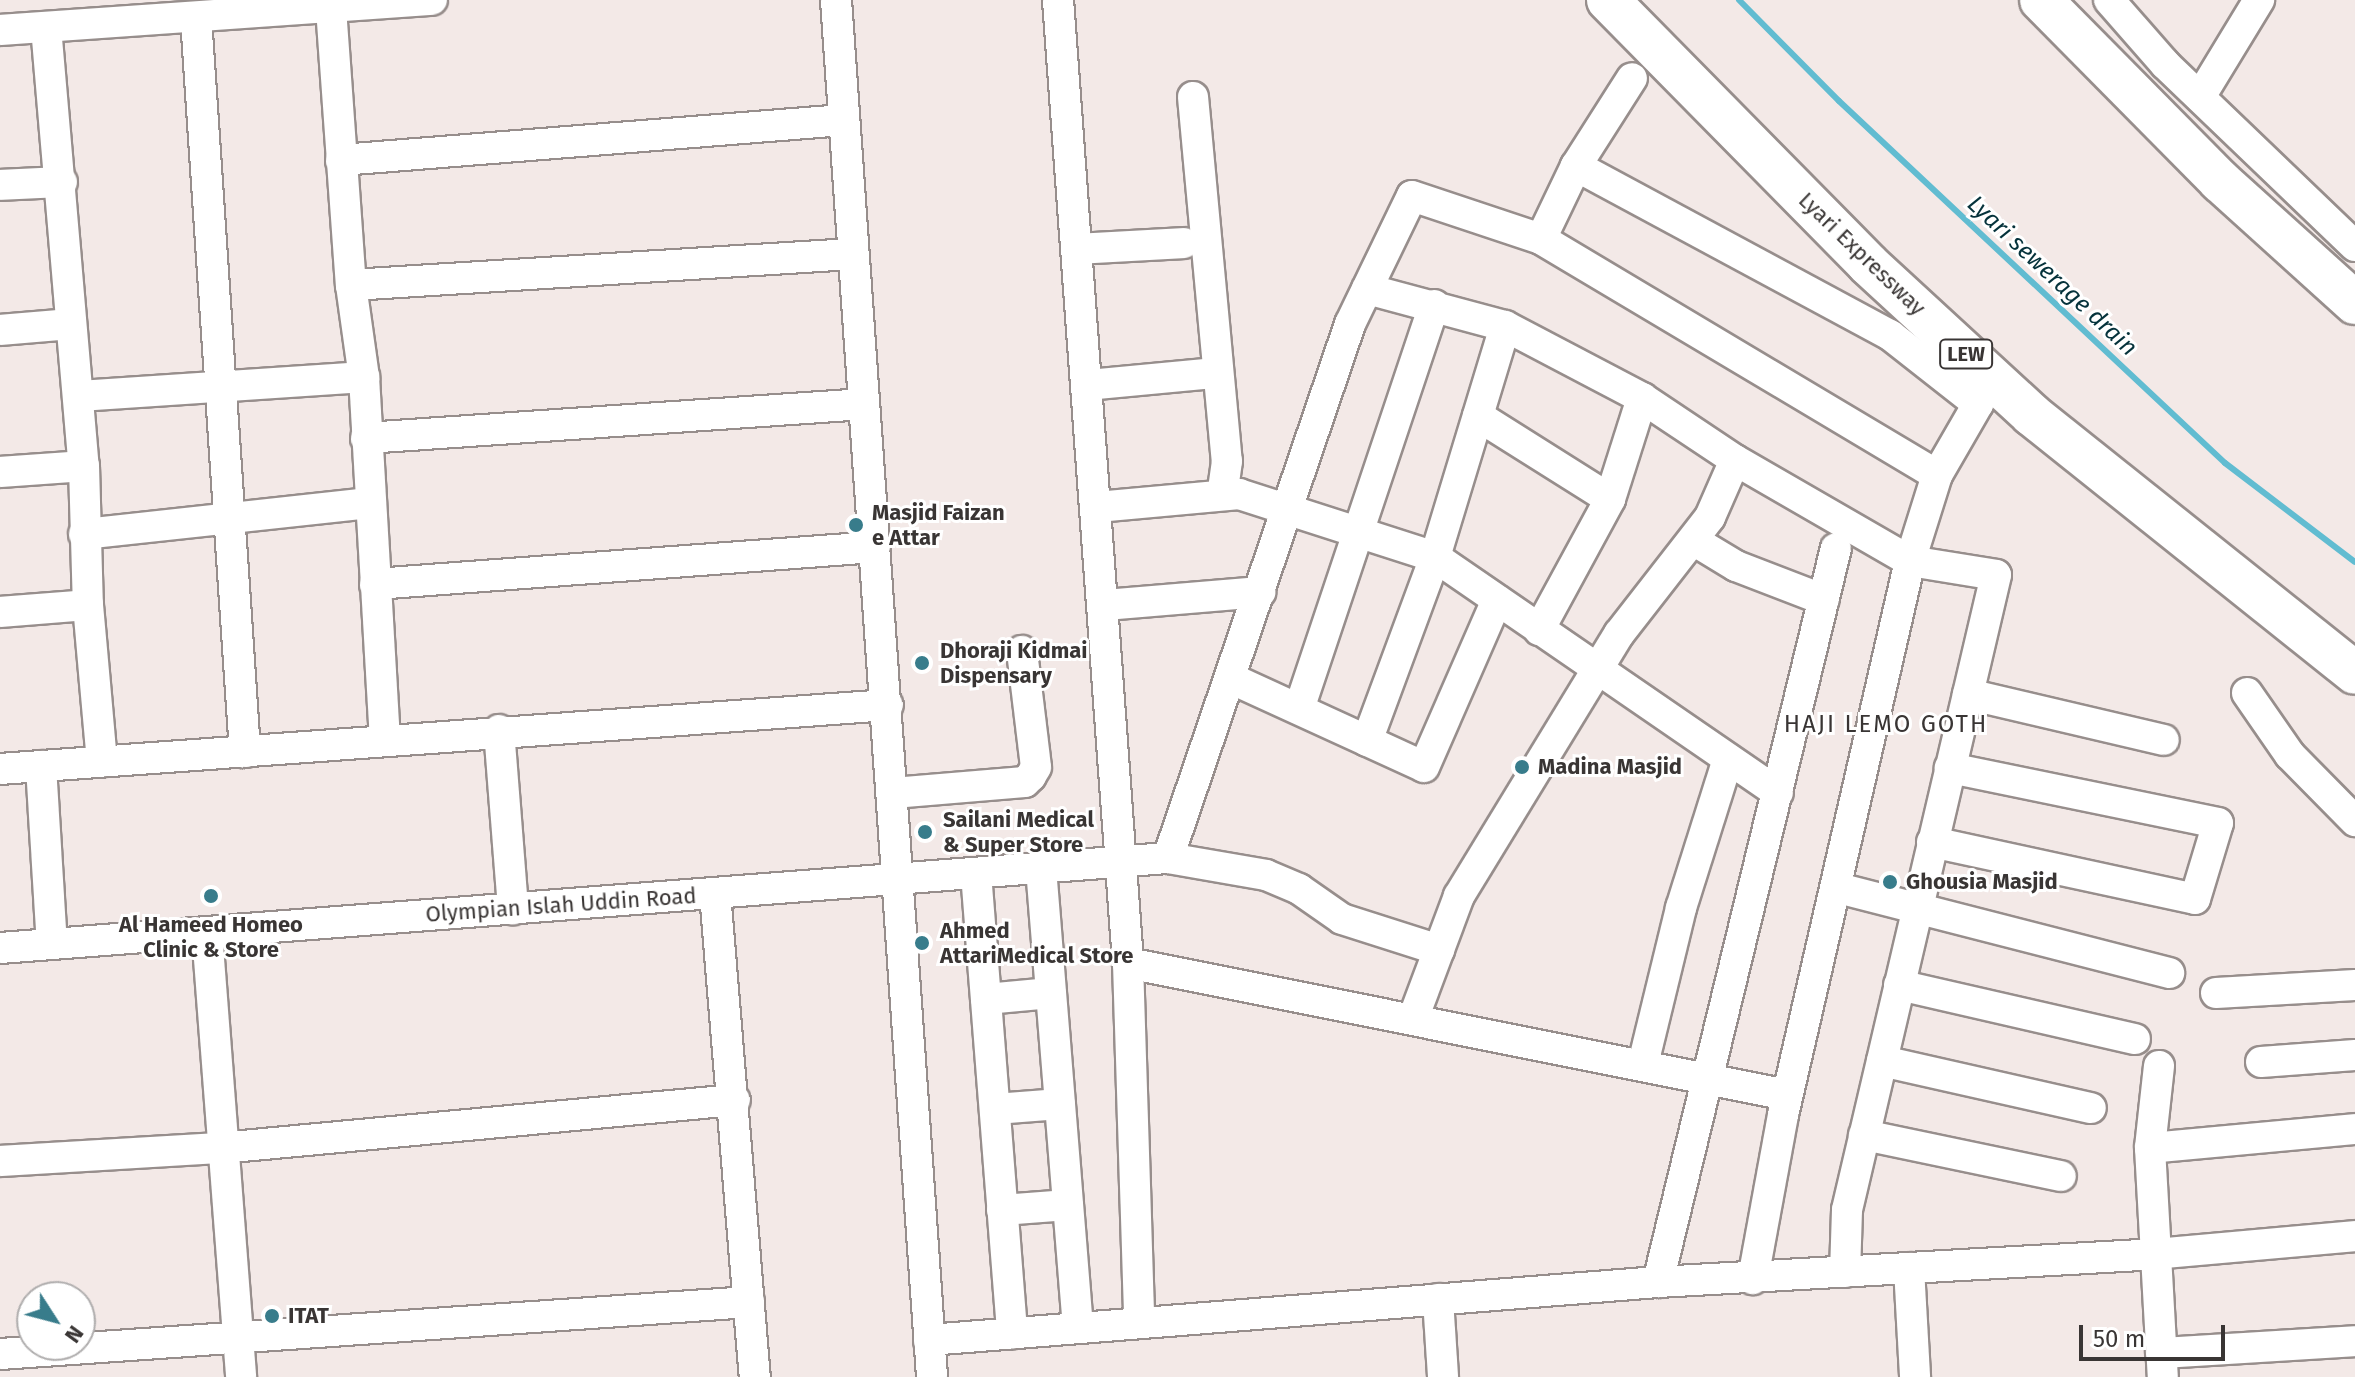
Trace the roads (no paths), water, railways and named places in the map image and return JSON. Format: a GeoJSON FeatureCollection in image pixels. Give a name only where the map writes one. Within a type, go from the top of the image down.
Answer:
{"type":"FeatureCollection","features":[{"type":"Feature","properties":{"kind":"highway","name":"Lyari Expressway"},"geometry":{"type":"LineString","coordinates":[[1608,0],[1868,264],[2032,415],[2355,673]]}},
{"type":"Feature","properties":{"kind":"highway"},"geometry":{"type":"LineString","coordinates":[[2041,0],[2220,181],[2355,303]]}},
{"type":"Feature","properties":{"kind":"street"},"geometry":{"type":"LineString","coordinates":[[0,30],[432,0]]}},
{"type":"Feature","properties":{"kind":"street"},"geometry":{"type":"LineString","coordinates":[[836,0],[861,404],[888,705],[895,879],[932,1377]]}},
{"type":"Feature","properties":{"kind":"street"},"geometry":{"type":"LineString","coordinates":[[1058,0],[1105,605],[1128,963],[1139,1323]]}},
{"type":"Feature","properties":{"kind":"street"},"geometry":{"type":"LineString","coordinates":[[2109,0],[2200,97],[2355,246]]}},
{"type":"Feature","properties":{"kind":"street"},"geometry":{"type":"LineString","coordinates":[[2200,97],[2259,0]]}},
{"type":"Feature","properties":{"kind":"street"},"geometry":{"type":"LineString","coordinates":[[345,5],[341,160],[351,285],[364,377],[368,503],[385,738]]}},
{"type":"Feature","properties":{"kind":"street"},"geometry":{"type":"LineString","coordinates":[[196,18],[245,752]]}},
{"type":"Feature","properties":{"kind":"street"},"geometry":{"type":"LineString","coordinates":[[46,27],[79,396],[88,605],[102,761]]}},
{"type":"Feature","properties":{"kind":"street"},"geometry":{"type":"LineString","coordinates":[[1541,239],[1576,166],[1632,78]]}},
{"type":"Feature","properties":{"kind":"street"},"geometry":{"type":"LineString","coordinates":[[1193,97],[1227,461],[1222,495]]}},
{"type":"Feature","properties":{"kind":"street"},"geometry":{"type":"LineString","coordinates":[[341,160],[844,120]]}},
{"type":"Feature","properties":{"kind":"street"},"geometry":{"type":"LineString","coordinates":[[1576,166],[1890,335],[1978,404],[1937,475],[1910,561],[1838,888],[1787,1095],[1753,1279]]}},
{"type":"Feature","properties":{"kind":"street"},"geometry":{"type":"LineString","coordinates":[[0,185],[62,182]]}},
{"type":"Feature","properties":{"kind":"street"},"geometry":{"type":"LineString","coordinates":[[1168,858],[1350,324],[1412,196],[1541,239],[1937,475]]}},
{"type":"Feature","properties":{"kind":"street"},"geometry":{"type":"LineString","coordinates":[[1077,249],[1184,243]]}},
{"type":"Feature","properties":{"kind":"street"},"geometry":{"type":"LineString","coordinates":[[351,285],[852,254]]}},
{"type":"Feature","properties":{"kind":"street"},"geometry":{"type":"LineString","coordinates":[[1367,289],[1505,326],[1642,398],[1735,460],[1910,561],[1996,575],[1847,1210],[1845,1272]]}},
{"type":"Feature","properties":{"kind":"street"},"geometry":{"type":"LineString","coordinates":[[1299,709],[1434,305]]}},
{"type":"Feature","properties":{"kind":"street"},"geometry":{"type":"LineString","coordinates":[[0,330],[71,324]]}},
{"type":"Feature","properties":{"kind":"street"},"geometry":{"type":"LineString","coordinates":[[1367,741],[1435,557],[1505,326]]}},
{"type":"Feature","properties":{"kind":"street"},"geometry":{"type":"LineString","coordinates":[[1088,385],[1214,373]]}},
{"type":"Feature","properties":{"kind":"street"},"geometry":{"type":"LineString","coordinates":[[79,396],[222,382],[364,377]]}},
{"type":"Feature","properties":{"kind":"street"},"geometry":{"type":"LineString","coordinates":[[1539,630],[1610,499],[1642,398]]}},
{"type":"Feature","properties":{"kind":"street"},"geometry":{"type":"LineString","coordinates":[[366,438],[861,404]]}},
{"type":"Feature","properties":{"kind":"street"},"geometry":{"type":"LineString","coordinates":[[1478,416],[1610,499]]}},
{"type":"Feature","properties":{"kind":"street"},"geometry":{"type":"LineString","coordinates":[[1413,1019],[1459,896],[1596,669],[1710,517],[1735,460]]}},
{"type":"Feature","properties":{"kind":"street"},"geometry":{"type":"LineString","coordinates":[[0,472],[84,466]]}},
{"type":"Feature","properties":{"kind":"street"},"geometry":{"type":"LineString","coordinates":[[1097,507],[1239,494],[1435,557],[1778,793]]}},
{"type":"Feature","properties":{"kind":"street"},"geometry":{"type":"LineString","coordinates":[[84,534],[368,503]]}},
{"type":"Feature","properties":{"kind":"street"},"geometry":{"type":"LineString","coordinates":[[1693,540],[1736,566],[1824,600]]}},
{"type":"Feature","properties":{"kind":"street"},"geometry":{"type":"LineString","coordinates":[[375,584],[875,547]]}},
{"type":"Feature","properties":{"kind":"street"},"geometry":{"type":"LineString","coordinates":[[1658,1282],[1705,1076],[1778,793],[1836,548]]}},
{"type":"Feature","properties":{"kind":"street"},"geometry":{"type":"LineString","coordinates":[[1105,605],[1260,592]]}},
{"type":"Feature","properties":{"kind":"street"},"geometry":{"type":"LineString","coordinates":[[1230,678],[1424,767],[1497,600]]}},
{"type":"Feature","properties":{"kind":"street"},"geometry":{"type":"LineString","coordinates":[[0,612],[88,605]]}},
{"type":"Feature","properties":{"kind":"street"},"geometry":{"type":"LineString","coordinates":[[893,793],[1025,782],[1031,776],[1036,767],[1022,651]]}},
{"type":"Feature","properties":{"kind":"street"},"geometry":{"type":"LineString","coordinates":[[2247,693],[2290,755],[2355,821]]}},
{"type":"Feature","properties":{"kind":"street"},"geometry":{"type":"LineString","coordinates":[[1968,694],[2164,740]]}},
{"type":"Feature","properties":{"kind":"street"},"geometry":{"type":"LineString","coordinates":[[0,769],[245,752],[385,738],[888,705]]}},
{"type":"Feature","properties":{"kind":"street"},"geometry":{"type":"LineString","coordinates":[[499,730],[513,909]]}},
{"type":"Feature","properties":{"kind":"street"},"geometry":{"type":"LineString","coordinates":[[1643,1064],[1685,895],[1728,759]]}},
{"type":"Feature","properties":{"kind":"street"},"geometry":{"type":"LineString","coordinates":[[41,766],[52,944]]}},
{"type":"Feature","properties":{"kind":"street"},"geometry":{"type":"LineString","coordinates":[[1932,842],[2195,899],[2218,823],[1950,768]]}},
{"type":"Feature","properties":{"kind":"street","name":"Olympian Islah Uddin Road"},"geometry":{"type":"LineString","coordinates":[[0,948],[1168,858],[1266,875],[1299,889],[1342,919],[1439,950]]}},
{"type":"Feature","properties":{"kind":"street"},"geometry":{"type":"LineString","coordinates":[[1041,868],[1078,1328]]}},
{"type":"Feature","properties":{"kind":"street"},"geometry":{"type":"LineString","coordinates":[[976,873],[1012,1334]]}},
{"type":"Feature","properties":{"kind":"street"},"geometry":{"type":"LineString","coordinates":[[1838,888],[2169,973]]}},
{"type":"Feature","properties":{"kind":"street"},"geometry":{"type":"LineString","coordinates":[[715,893],[735,1100],[755,1377]]}},
{"type":"Feature","properties":{"kind":"street"},"geometry":{"type":"LineString","coordinates":[[207,933],[221,1148],[241,1377]]}},
{"type":"Feature","properties":{"kind":"street"},"geometry":{"type":"LineString","coordinates":[[1128,963],[1705,1076],[1787,1095]]}},
{"type":"Feature","properties":{"kind":"street"},"geometry":{"type":"LineString","coordinates":[[1899,985],[2135,1039]]}},
{"type":"Feature","properties":{"kind":"street"},"geometry":{"type":"LineString","coordinates":[[2216,993],[2355,985]]}},
{"type":"Feature","properties":{"kind":"street"},"geometry":{"type":"LineString","coordinates":[[986,999],[1051,993]]}},
{"type":"Feature","properties":{"kind":"street"},"geometry":{"type":"LineString","coordinates":[[2261,1062],[2355,1055]]}},
{"type":"Feature","properties":{"kind":"street"},"geometry":{"type":"LineString","coordinates":[[1882,1061],[2091,1108]]}},
{"type":"Feature","properties":{"kind":"street"},"geometry":{"type":"LineString","coordinates":[[2159,1066],[2150,1148],[2162,1365],[2355,1341]]}},
{"type":"Feature","properties":{"kind":"street"},"geometry":{"type":"LineString","coordinates":[[0,1161],[221,1148],[735,1100]]}},
{"type":"Feature","properties":{"kind":"street"},"geometry":{"type":"LineString","coordinates":[[995,1109],[1060,1104]]}},
{"type":"Feature","properties":{"kind":"street"},"geometry":{"type":"LineString","coordinates":[[2150,1148],[2355,1129]]}},
{"type":"Feature","properties":{"kind":"street"},"geometry":{"type":"LineString","coordinates":[[1864,1135],[2061,1176]]}},
{"type":"Feature","properties":{"kind":"street"},"geometry":{"type":"LineString","coordinates":[[1002,1210],[1068,1205]]}},
{"type":"Feature","properties":{"kind":"street"},"geometry":{"type":"LineString","coordinates":[[929,1340],[1658,1282],[2154,1254],[2355,1236]]}},
{"type":"Feature","properties":{"kind":"street"},"geometry":{"type":"LineString","coordinates":[[1909,1268],[1915,1377]]}},
{"type":"Feature","properties":{"kind":"street"},"geometry":{"type":"LineString","coordinates":[[1438,1299],[1443,1377]]}},
{"type":"Feature","properties":{"kind":"street"},"geometry":{"type":"LineString","coordinates":[[0,1354],[749,1302]]}},
{"type":"Feature","properties":{"kind":"waterway","name":"Lyari sewerage drain"},"geometry":{"type":"LineString","coordinates":[[1739,0],[1839,101],[2225,463],[2355,562]]}},
{"type":"Feature","properties":{"kind":"place","name":"Masjid Faizan e Attar"},"geometry":{"type":"Point","coordinates":[856,525]}},
{"type":"Feature","properties":{"kind":"place","name":"Dhoraji Kidmai Dispensary"},"geometry":{"type":"Point","coordinates":[922,663]}},
{"type":"Feature","properties":{"kind":"place","name":"Madina Masjid"},"geometry":{"type":"Point","coordinates":[1522,767]}},
{"type":"Feature","properties":{"kind":"place","name":"Sailani Medical & Super Store"},"geometry":{"type":"Point","coordinates":[925,832]}},
{"type":"Feature","properties":{"kind":"place","name":"Ghousia Masjid"},"geometry":{"type":"Point","coordinates":[1890,882]}},
{"type":"Feature","properties":{"kind":"place","name":"Al Hameed Homeo Clinic & Store"},"geometry":{"type":"Point","coordinates":[211,896]}},
{"type":"Feature","properties":{"kind":"place","name":"Ahmed AttariMedical Store"},"geometry":{"type":"Point","coordinates":[922,943]}},
{"type":"Feature","properties":{"kind":"place","name":"ITAT"},"geometry":{"type":"Point","coordinates":[272,1316]}},
{"type":"Feature","properties":{"kind":"district","name":"HAJI LEMO GOTH"},"geometry":{"type":"Point","coordinates":[1886,725]}}]}
